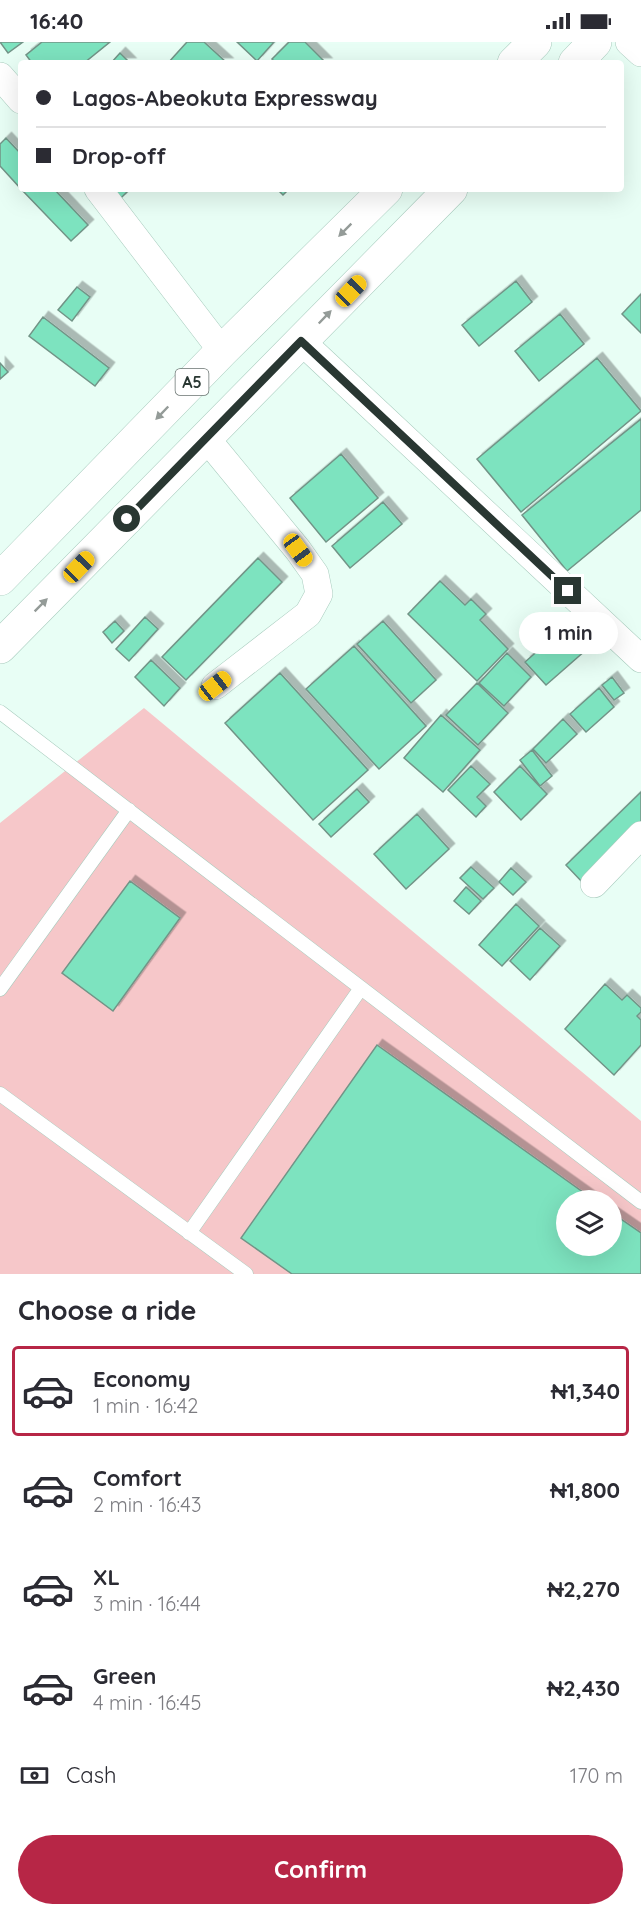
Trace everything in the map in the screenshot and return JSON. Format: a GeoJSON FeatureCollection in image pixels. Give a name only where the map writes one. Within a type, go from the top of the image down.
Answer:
{"type":"FeatureCollection","features":[{"type":"Feature","properties":{"kind":"highway"},"geometry":{"type":"LineString","coordinates":[[517,60],[535,42]]}},
{"type":"Feature","properties":{"kind":"highway"},"geometry":{"type":"LineString","coordinates":[[578,60],[595,42]]}},
{"type":"Feature","properties":{"kind":"highway","name":"A5"},"geometry":{"type":"LineString","coordinates":[[0,579],[222,351],[383,192]]}},
{"type":"Feature","properties":{"kind":"highway"},"geometry":{"type":"LineString","coordinates":[[0,647],[448,192]]}},
{"type":"Feature","properties":{"kind":"street"},"geometry":{"type":"LineString","coordinates":[[629,42],[641,53]]}},
{"type":"Feature","properties":{"kind":"street"},"geometry":{"type":"LineString","coordinates":[[0,76],[18,97]]}},
{"type":"Feature","properties":{"kind":"street"},"geometry":{"type":"LineString","coordinates":[[100,192],[222,351]]}},
{"type":"Feature","properties":{"kind":"street"},"geometry":{"type":"LineString","coordinates":[[301,341],[639,653]]}},
{"type":"Feature","properties":{"kind":"street"},"geometry":{"type":"LineString","coordinates":[[206,438],[298,550],[315,574],[319,594],[308,614],[215,686]]}},
{"type":"Feature","properties":{"kind":"street"},"geometry":{"type":"LineString","coordinates":[[594,884],[641,835]]}},
{"type":"Feature","properties":{"kind":"lane"},"geometry":{"type":"LineString","coordinates":[[0,712],[641,1202]]}},
{"type":"Feature","properties":{"kind":"lane"},"geometry":{"type":"LineString","coordinates":[[0,989],[129,810]]}},
{"type":"Feature","properties":{"kind":"lane"},"geometry":{"type":"LineString","coordinates":[[189,1233],[361,988]]}},
{"type":"Feature","properties":{"kind":"lane"},"geometry":{"type":"LineString","coordinates":[[0,1094],[246,1274]]}},
{"type":"Feature","properties":{"kind":"shaded area"},"geometry":{"type":"Polygon","coordinates":[[[144,708],[641,1121],[641,1274],[0,1274],[0,823],[144,708]]]}},
{"type":"Feature","properties":{"kind":"building"},"geometry":{"type":"Polygon","coordinates":[[[0,42],[23,42],[8,53],[0,42]]]}},
{"type":"Feature","properties":{"kind":"building"},"geometry":{"type":"Polygon","coordinates":[[[42,42],[110,42],[88,60],[30,60],[26,55],[42,42]]]}},
{"type":"Feature","properties":{"kind":"building"},"geometry":{"type":"Polygon","coordinates":[[[187,42],[204,42],[224,60],[171,60],[187,42]]]}},
{"type":"Feature","properties":{"kind":"building"},"geometry":{"type":"Polygon","coordinates":[[[237,42],[274,42],[256,60],[237,42]]]}},
{"type":"Feature","properties":{"kind":"building"},"geometry":{"type":"Polygon","coordinates":[[[289,42],[305,42],[323,60],[273,60],[289,42]]]}},
{"type":"Feature","properties":{"kind":"building"},"geometry":{"type":"Polygon","coordinates":[[[120,53],[127,60],[114,60],[120,53]]]}},
{"type":"Feature","properties":{"kind":"building"},"geometry":{"type":"Polygon","coordinates":[[[6,138],[18,151],[18,186],[0,166],[0,144],[6,138]]]}},
{"type":"Feature","properties":{"kind":"building"},"geometry":{"type":"Polygon","coordinates":[[[24,192],[57,192],[88,225],[71,241],[24,192]]]}},
{"type":"Feature","properties":{"kind":"building"},"geometry":{"type":"Polygon","coordinates":[[[114,192],[127,192],[120,199],[114,192]]]}},
{"type":"Feature","properties":{"kind":"building"},"geometry":{"type":"Polygon","coordinates":[[[516,281],[532,302],[479,346],[462,325],[516,281]]]}},
{"type":"Feature","properties":{"kind":"building"},"geometry":{"type":"Polygon","coordinates":[[[77,287],[90,297],[72,321],[58,310],[77,287]]]}},
{"type":"Feature","properties":{"kind":"building"},"geometry":{"type":"Polygon","coordinates":[[[641,294],[641,333],[622,314],[641,294]]]}},
{"type":"Feature","properties":{"kind":"building"},"geometry":{"type":"Polygon","coordinates":[[[560,314],[584,344],[539,381],[515,351],[560,314]]]}},
{"type":"Feature","properties":{"kind":"building"},"geometry":{"type":"Polygon","coordinates":[[[43,317],[109,368],[95,386],[29,336],[43,317]]]}},
{"type":"Feature","properties":{"kind":"building"},"geometry":{"type":"Polygon","coordinates":[[[597,358],[641,411],[521,512],[477,459],[597,358]]]}},
{"type":"Feature","properties":{"kind":"building"},"geometry":{"type":"Polygon","coordinates":[[[0,363],[8,372],[0,379],[0,363]]]}},
{"type":"Feature","properties":{"kind":"building"},"geometry":{"type":"Polygon","coordinates":[[[641,419],[641,510],[567,571],[522,515],[641,419]]]}},
{"type":"Feature","properties":{"kind":"building"},"geometry":{"type":"Polygon","coordinates":[[[341,454],[378,498],[326,542],[290,498],[341,454]]]}},
{"type":"Feature","properties":{"kind":"building"},"geometry":{"type":"Polygon","coordinates":[[[383,502],[402,524],[350,568],[332,546],[383,502]]]}},
{"type":"Feature","properties":{"kind":"building"},"geometry":{"type":"Polygon","coordinates":[[[258,558],[282,582],[186,680],[162,657],[258,558]]]}},
{"type":"Feature","properties":{"kind":"building"},"geometry":{"type":"Polygon","coordinates":[[[440,581],[465,605],[471,599],[486,614],[480,620],[508,649],[477,681],[408,614],[440,581]]]}},
{"type":"Feature","properties":{"kind":"building"},"geometry":{"type":"Polygon","coordinates":[[[145,617],[158,629],[129,661],[116,649],[145,617]]]}},
{"type":"Feature","properties":{"kind":"building"},"geometry":{"type":"Polygon","coordinates":[[[115,621],[124,631],[112,643],[103,632],[115,621]]]}},
{"type":"Feature","properties":{"kind":"building"},"geometry":{"type":"Polygon","coordinates":[[[383,621],[436,680],[411,703],[357,644],[383,621]]]}},
{"type":"Feature","properties":{"kind":"building"},"geometry":{"type":"Polygon","coordinates":[[[566,626],[586,650],[546,685],[525,662],[566,626]]]}},
{"type":"Feature","properties":{"kind":"building"},"geometry":{"type":"Polygon","coordinates":[[[354,646],[426,726],[379,769],[306,689],[354,646]]]}},
{"type":"Feature","properties":{"kind":"building"},"geometry":{"type":"Polygon","coordinates":[[[507,653],[531,677],[504,706],[479,683],[507,653]]]}},
{"type":"Feature","properties":{"kind":"building"},"geometry":{"type":"Polygon","coordinates":[[[151,660],[180,688],[164,706],[135,677],[151,660]]]}},
{"type":"Feature","properties":{"kind":"building"},"geometry":{"type":"Polygon","coordinates":[[[280,673],[368,770],[313,820],[225,723],[280,673]]]}},
{"type":"Feature","properties":{"kind":"building"},"geometry":{"type":"Polygon","coordinates":[[[612,677],[624,693],[614,700],[602,685],[612,677]]]}},
{"type":"Feature","properties":{"kind":"building"},"geometry":{"type":"Polygon","coordinates":[[[477,683],[508,713],[478,745],[446,715],[477,683]]]}},
{"type":"Feature","properties":{"kind":"building"},"geometry":{"type":"Polygon","coordinates":[[[599,688],[614,707],[586,732],[570,714],[599,688]]]}},
{"type":"Feature","properties":{"kind":"building"},"geometry":{"type":"Polygon","coordinates":[[[441,715],[480,750],[443,792],[404,758],[441,715]]]}},
{"type":"Feature","properties":{"kind":"building"},"geometry":{"type":"Polygon","coordinates":[[[563,719],[577,734],[546,763],[533,749],[563,719]]]}},
{"type":"Feature","properties":{"kind":"building"},"geometry":{"type":"Polygon","coordinates":[[[532,750],[552,776],[540,786],[520,760],[532,750]]]}},
{"type":"Feature","properties":{"kind":"building"},"geometry":{"type":"Polygon","coordinates":[[[471,766],[490,784],[477,797],[486,806],[476,817],[448,790],[471,766]]]}},
{"type":"Feature","properties":{"kind":"building"},"geometry":{"type":"Polygon","coordinates":[[[520,766],[547,794],[521,820],[494,792],[520,766]]]}},
{"type":"Feature","properties":{"kind":"building"},"geometry":{"type":"Polygon","coordinates":[[[357,789],[369,802],[331,837],[319,824],[357,789]]]}},
{"type":"Feature","properties":{"kind":"building"},"geometry":{"type":"Polygon","coordinates":[[[641,792],[641,826],[583,883],[566,865],[641,792]]]}},
{"type":"Feature","properties":{"kind":"building"},"geometry":{"type":"Polygon","coordinates":[[[417,814],[449,849],[406,889],[374,854],[417,814]]]}},
{"type":"Feature","properties":{"kind":"building"},"geometry":{"type":"Polygon","coordinates":[[[471,867],[494,888],[483,899],[460,878],[471,867]]]}},
{"type":"Feature","properties":{"kind":"building"},"geometry":{"type":"Polygon","coordinates":[[[511,868],[526,882],[513,895],[499,882],[511,868]]]}},
{"type":"Feature","properties":{"kind":"building"},"geometry":{"type":"Polygon","coordinates":[[[130,881],[180,918],[113,1011],[62,973],[130,881]]]}},
{"type":"Feature","properties":{"kind":"building"},"geometry":{"type":"Polygon","coordinates":[[[466,887],[481,901],[469,914],[454,901],[466,887]]]}},
{"type":"Feature","properties":{"kind":"building"},"geometry":{"type":"Polygon","coordinates":[[[516,904],[539,926],[502,966],[479,945],[516,904]]]}},
{"type":"Feature","properties":{"kind":"building"},"geometry":{"type":"Polygon","coordinates":[[[540,928],[560,946],[530,980],[510,961],[540,928]]]}},
{"type":"Feature","properties":{"kind":"building"},"geometry":{"type":"Polygon","coordinates":[[[605,984],[622,1000],[627,995],[641,1008],[637,1016],[641,1020],[641,1045],[614,1075],[565,1029],[605,984]]]}},
{"type":"Feature","properties":{"kind":"building"},"geometry":{"type":"Polygon","coordinates":[[[377,1045],[580,1190],[556,1190],[556,1256],[622,1256],[622,1220],[641,1233],[641,1274],[292,1274],[241,1238],[377,1045]]]}},
{"type":"Feature","properties":{"kind":"route"},"geometry":{"type":"LineString","coordinates":[[127,519],[301,341],[568,591]]}}]}
